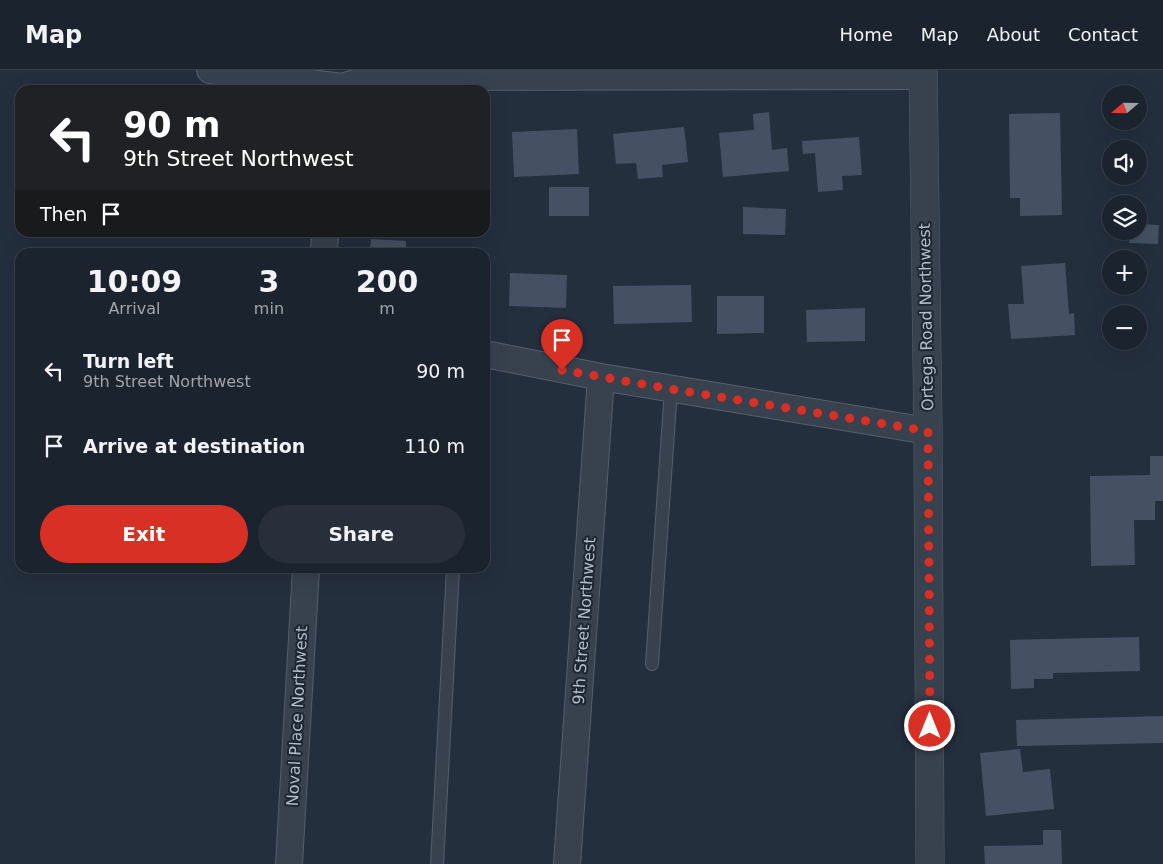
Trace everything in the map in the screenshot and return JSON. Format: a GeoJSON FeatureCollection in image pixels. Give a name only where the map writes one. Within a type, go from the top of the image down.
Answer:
{"type":"FeatureCollection","features":[{"type":"Feature","properties":{"kind":"street"},"geometry":{"type":"LineString","coordinates":[[210,70],[314,85]]}},
{"type":"Feature","properties":{"kind":"street"},"geometry":{"type":"LineString","coordinates":[[353,85],[375,77],[923,73]]}},
{"type":"Feature","properties":{"kind":"street","name":"Ortega Road Northwest"},"geometry":{"type":"LineString","coordinates":[[923,73],[928,431],[930,864]]}},
{"type":"Feature","properties":{"kind":"street"},"geometry":{"type":"LineString","coordinates":[[490,355],[601,377],[928,431]]}},
{"type":"Feature","properties":{"kind":"street","name":"9th Street Northwest"},"geometry":{"type":"LineString","coordinates":[[567,864],[601,377]]}},
{"type":"Feature","properties":{"kind":"street","name":"Noval Place Northwest"},"geometry":{"type":"LineString","coordinates":[[289,864],[306,573]]}},
{"type":"Feature","properties":{"kind":"lane"},"geometry":{"type":"LineString","coordinates":[[652,664],[671,389]]}},
{"type":"Feature","properties":{"kind":"lane"},"geometry":{"type":"LineString","coordinates":[[437,864],[453,573]]}},
{"type":"Feature","properties":{"kind":"building"},"geometry":{"type":"Polygon","coordinates":[[[769,112],[772,150],[787,148],[789,171],[723,177],[719,133],[754,130],[753,114],[769,112]]]}},
{"type":"Feature","properties":{"kind":"building"},"geometry":{"type":"Polygon","coordinates":[[[1060,113],[1062,215],[1020,216],[1020,198],[1010,198],[1009,114],[1060,113]]]}},
{"type":"Feature","properties":{"kind":"building"},"geometry":{"type":"Polygon","coordinates":[[[684,127],[688,162],[662,165],[663,177],[638,179],[636,163],[616,164],[613,134],[684,127]]]}},
{"type":"Feature","properties":{"kind":"building"},"geometry":{"type":"Polygon","coordinates":[[[577,129],[579,174],[514,177],[512,132],[577,129]]]}},
{"type":"Feature","properties":{"kind":"building"},"geometry":{"type":"Polygon","coordinates":[[[859,137],[862,175],[842,176],[843,190],[818,192],[815,153],[803,154],[802,141],[859,137]]]}},
{"type":"Feature","properties":{"kind":"building"},"geometry":{"type":"Polygon","coordinates":[[[549,187],[589,187],[589,216],[549,216],[549,187]]]}},
{"type":"Feature","properties":{"kind":"building"},"geometry":{"type":"Polygon","coordinates":[[[743,207],[786,209],[785,235],[743,234],[743,207]]]}},
{"type":"Feature","properties":{"kind":"building"},"geometry":{"type":"Polygon","coordinates":[[[1147,224],[1159,225],[1158,244],[1129,243],[1129,240],[1147,240],[1147,224]]]}},
{"type":"Feature","properties":{"kind":"building"},"geometry":{"type":"Polygon","coordinates":[[[371,239],[406,241],[406,248],[370,248],[371,239]]]}},
{"type":"Feature","properties":{"kind":"building"},"geometry":{"type":"Polygon","coordinates":[[[1065,263],[1069,314],[1074,313],[1075,335],[1011,339],[1008,304],[1024,304],[1021,266],[1065,263]]]}},
{"type":"Feature","properties":{"kind":"building"},"geometry":{"type":"Polygon","coordinates":[[[510,273],[567,275],[566,308],[509,306],[510,273]]]}},
{"type":"Feature","properties":{"kind":"building"},"geometry":{"type":"Polygon","coordinates":[[[691,285],[692,322],[614,324],[613,286],[691,285]]]}},
{"type":"Feature","properties":{"kind":"building"},"geometry":{"type":"Polygon","coordinates":[[[717,296],[764,296],[764,333],[717,334],[717,296]]]}},
{"type":"Feature","properties":{"kind":"building"},"geometry":{"type":"Polygon","coordinates":[[[865,308],[865,341],[807,342],[806,310],[865,308]]]}},
{"type":"Feature","properties":{"kind":"building"},"geometry":{"type":"Polygon","coordinates":[[[1150,456],[1163,456],[1163,501],[1155,501],[1155,520],[1134,520],[1135,565],[1091,566],[1090,476],[1150,475],[1150,456]]]}},
{"type":"Feature","properties":{"kind":"building"},"geometry":{"type":"Polygon","coordinates":[[[1139,637],[1140,671],[1053,673],[1053,679],[1034,679],[1034,688],[1011,689],[1010,640],[1139,637]]]}},
{"type":"Feature","properties":{"kind":"building"},"geometry":{"type":"Polygon","coordinates":[[[1163,716],[1163,743],[1017,746],[1016,720],[1163,716]]]}},
{"type":"Feature","properties":{"kind":"building"},"geometry":{"type":"Polygon","coordinates":[[[1020,749],[1023,772],[1050,769],[1054,809],[986,816],[980,753],[1020,749]]]}},
{"type":"Feature","properties":{"kind":"building"},"geometry":{"type":"Polygon","coordinates":[[[1043,830],[1061,830],[1062,864],[985,864],[984,846],[1043,845],[1043,830]]]}},
{"type":"Feature","properties":{"kind":"route"},"geometry":{"type":"LineString","coordinates":[[562,370],[928,431],[930,726]]}}]}
